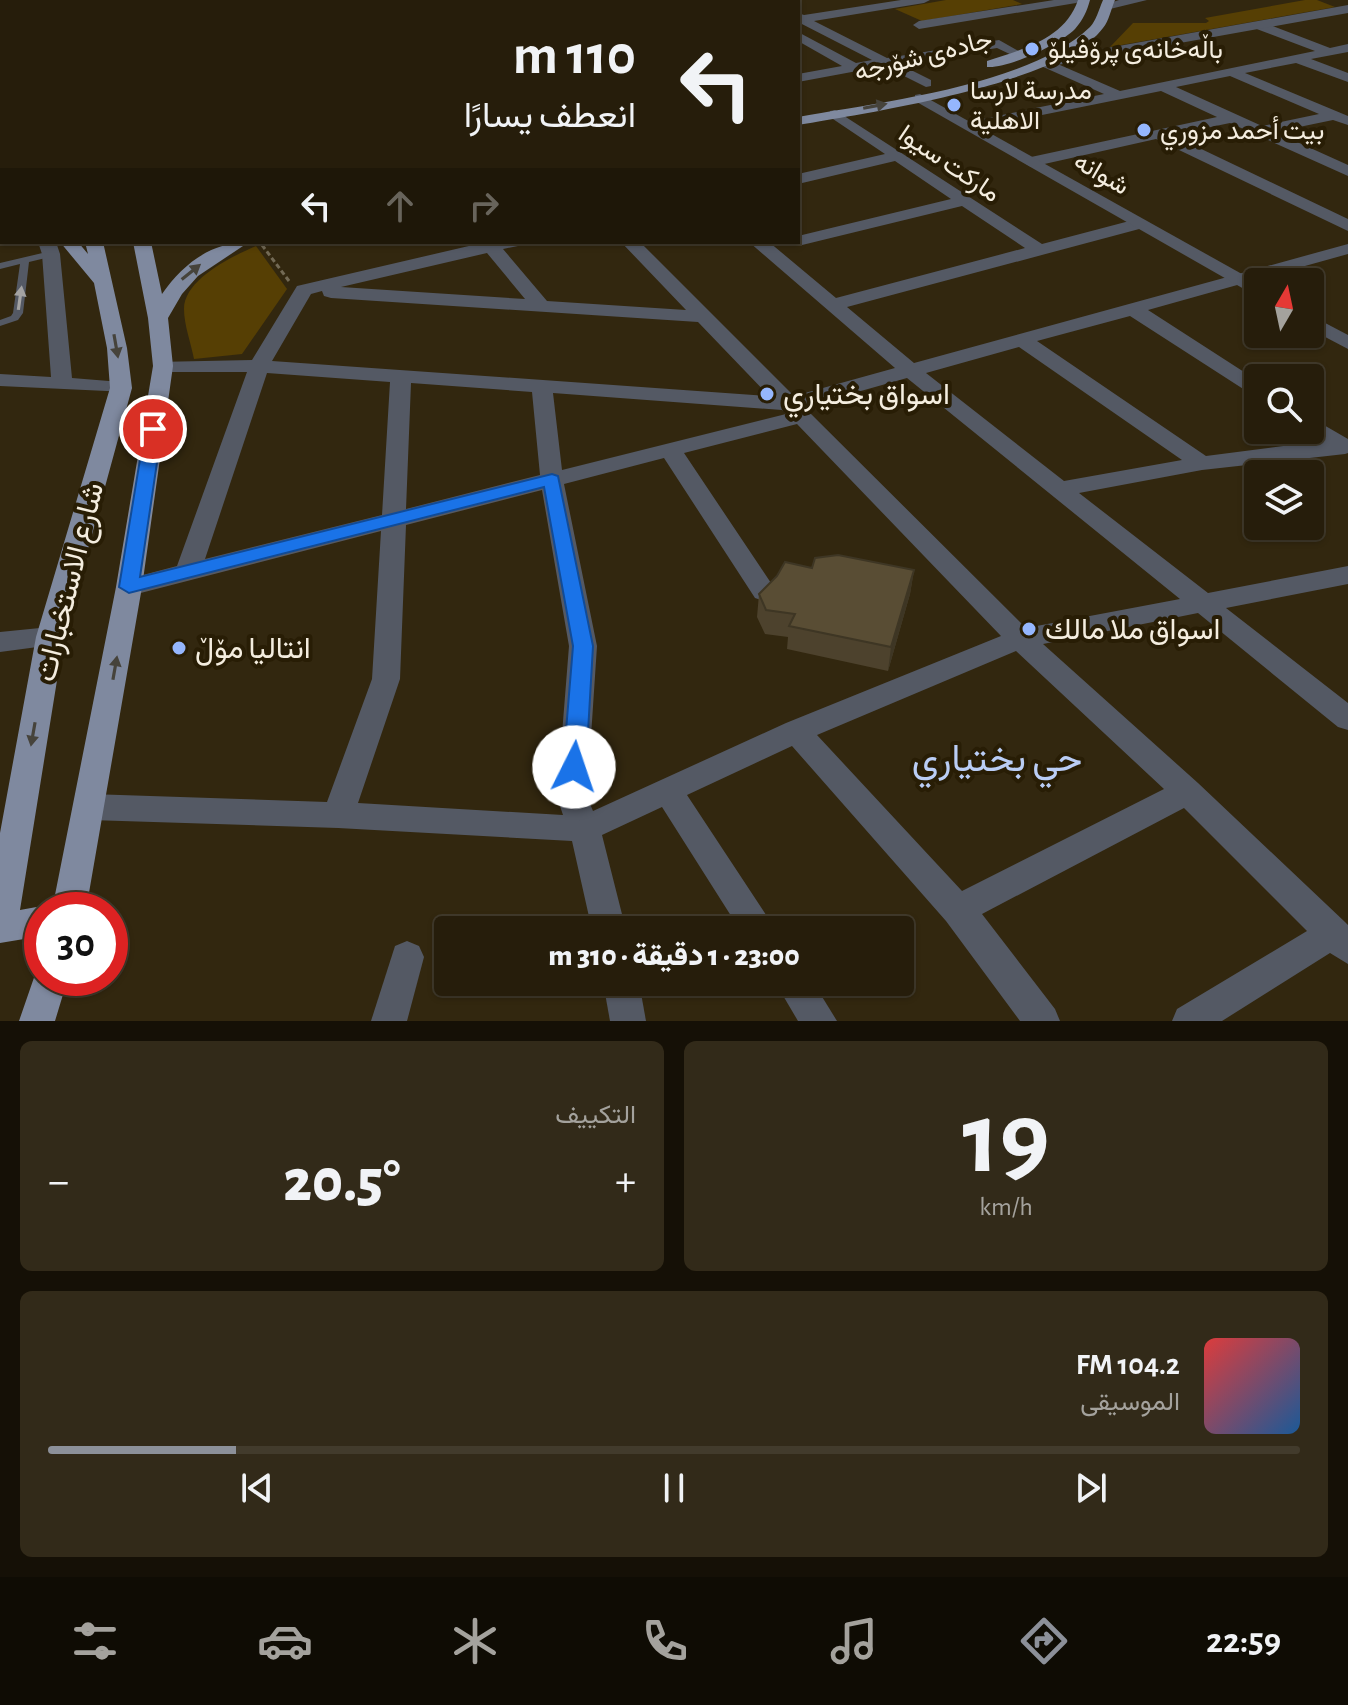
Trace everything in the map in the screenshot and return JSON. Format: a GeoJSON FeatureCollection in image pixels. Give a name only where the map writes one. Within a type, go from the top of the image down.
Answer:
{"type":"FeatureCollection","features":[{"type":"Feature","properties":{"kind":"main road","name":"جادەی شۆرجە"},"geometry":{"type":"LineString","coordinates":[[923,90],[1055,39],[1071,24],[1084,0]]}},
{"type":"Feature","properties":{"kind":"main road"},"geometry":{"type":"LineString","coordinates":[[800,120],[837,109],[1046,63],[1082,42],[1104,19],[1109,2]]}},
{"type":"Feature","properties":{"kind":"main road","name":"جادەی شۆرجە"},"geometry":{"type":"LineString","coordinates":[[800,108],[837,109]]}},
{"type":"Feature","properties":{"kind":"main road"},"geometry":{"type":"LineString","coordinates":[[72,244],[104,287]]}},
{"type":"Feature","properties":{"kind":"main road","name":"شارع الاستخبارات"},"geometry":{"type":"LineString","coordinates":[[0,927],[50,637],[121,388],[117,348],[94,244]]}},
{"type":"Feature","properties":{"kind":"main road","name":"شارع الاستخبارات"},"geometry":{"type":"LineString","coordinates":[[73,892],[129,587],[163,366],[158,318],[142,244]]}},
{"type":"Feature","properties":{"kind":"main road"},"geometry":{"type":"LineString","coordinates":[[158,318],[173,289],[185,276],[212,256],[236,244]]}},
{"type":"Feature","properties":{"kind":"main road"},"geometry":{"type":"LineString","coordinates":[[0,927],[24,924]]}},
{"type":"Feature","properties":{"kind":"main road"},"geometry":{"type":"LineString","coordinates":[[37,1021],[45,996]]}},
{"type":"Feature","properties":{"kind":"street"},"geometry":{"type":"LineString","coordinates":[[800,18],[924,0]]}},
{"type":"Feature","properties":{"kind":"street"},"geometry":{"type":"LineString","coordinates":[[1022,0],[1036,6]]}},
{"type":"Feature","properties":{"kind":"street"},"geometry":{"type":"LineString","coordinates":[[919,25],[1076,0]]}},
{"type":"Feature","properties":{"kind":"street"},"geometry":{"type":"LineString","coordinates":[[1109,2],[1141,0]]}},
{"type":"Feature","properties":{"kind":"street"},"geometry":{"type":"LineString","coordinates":[[1334,0],[1348,7]]}},
{"type":"Feature","properties":{"kind":"street"},"geometry":{"type":"LineString","coordinates":[[880,7],[968,47]]}},
{"type":"Feature","properties":{"kind":"street"},"geometry":{"type":"LineString","coordinates":[[1046,63],[1348,7]]}},
{"type":"Feature","properties":{"kind":"street","name":"شوانە"},"geometry":{"type":"LineString","coordinates":[[800,18],[887,62],[968,126],[1244,283]]}},
{"type":"Feature","properties":{"kind":"street"},"geometry":{"type":"LineString","coordinates":[[1258,25],[1329,52]]}},
{"type":"Feature","properties":{"kind":"street"},"geometry":{"type":"LineString","coordinates":[[800,37],[855,68]]}},
{"type":"Feature","properties":{"kind":"street"},"geometry":{"type":"LineString","coordinates":[[1082,42],[1086,50],[1109,53]]}},
{"type":"Feature","properties":{"kind":"street"},"geometry":{"type":"LineString","coordinates":[[800,78],[968,47],[999,44],[1018,54]]}},
{"type":"Feature","properties":{"kind":"street"},"geometry":{"type":"LineString","coordinates":[[968,126],[1348,48]]}},
{"type":"Feature","properties":{"kind":"street"},"geometry":{"type":"LineString","coordinates":[[1295,58],[1348,78]]}},
{"type":"Feature","properties":{"kind":"street"},"geometry":{"type":"LineString","coordinates":[[1046,63],[1116,94]]}},
{"type":"Feature","properties":{"kind":"street"},"geometry":{"type":"LineString","coordinates":[[1229,71],[1344,116]]}},
{"type":"Feature","properties":{"kind":"street"},"geometry":{"type":"LineString","coordinates":[[1162,86],[1348,171]]}},
{"type":"Feature","properties":{"kind":"street","name":"مارکت سیوا"},"geometry":{"type":"LineString","coordinates":[[837,109],[897,156],[1039,250]]}},
{"type":"Feature","properties":{"kind":"street"},"geometry":{"type":"LineString","coordinates":[[1260,131],[1344,116]]}},
{"type":"Feature","properties":{"kind":"street"},"geometry":{"type":"LineString","coordinates":[[1031,162],[1231,118]]}},
{"type":"Feature","properties":{"kind":"street"},"geometry":{"type":"LineString","coordinates":[[1157,134],[1348,226]]}},
{"type":"Feature","properties":{"kind":"street"},"geometry":{"type":"LineString","coordinates":[[800,179],[897,156]]}},
{"type":"Feature","properties":{"kind":"street"},"geometry":{"type":"LineString","coordinates":[[800,241],[962,201]]}},
{"type":"Feature","properties":{"kind":"street"},"geometry":{"type":"LineString","coordinates":[[832,305],[1137,224]]}},
{"type":"Feature","properties":{"kind":"street"},"geometry":{"type":"LineString","coordinates":[[299,287],[502,244]]}},
{"type":"Feature","properties":{"kind":"street"},"geometry":{"type":"LineString","coordinates":[[632,244],[1020,639],[1187,792],[1341,941],[1190,1021]]}},
{"type":"Feature","properties":{"kind":"street"},"geometry":{"type":"LineString","coordinates":[[491,246],[540,305]]}},
{"type":"Feature","properties":{"kind":"street"},"geometry":{"type":"LineString","coordinates":[[762,246],[911,371],[1348,719]]}},
{"type":"Feature","properties":{"kind":"street"},"geometry":{"type":"LineString","coordinates":[[49,248],[62,385]]}},
{"type":"Feature","properties":{"kind":"street"},"geometry":{"type":"LineString","coordinates":[[129,587],[670,450],[911,371],[1348,249]]}},
{"type":"Feature","properties":{"kind":"street"},"geometry":{"type":"LineString","coordinates":[[299,287],[704,317]]}},
{"type":"Feature","properties":{"kind":"street"},"geometry":{"type":"LineString","coordinates":[[188,572],[259,366],[299,287]]}},
{"type":"Feature","properties":{"kind":"street"},"geometry":{"type":"LineString","coordinates":[[1133,309],[1244,381]]}},
{"type":"Feature","properties":{"kind":"street"},"geometry":{"type":"LineString","coordinates":[[1324,329],[1348,343]]}},
{"type":"Feature","properties":{"kind":"street"},"geometry":{"type":"LineString","coordinates":[[1022,340],[1202,463]]}},
{"type":"Feature","properties":{"kind":"street"},"geometry":{"type":"LineString","coordinates":[[163,366],[259,366],[542,386],[797,410]]}},
{"type":"Feature","properties":{"kind":"street"},"geometry":{"type":"LineString","coordinates":[[338,815],[386,679],[401,376]]}},
{"type":"Feature","properties":{"kind":"street"},"geometry":{"type":"LineString","coordinates":[[0,380],[121,388]]}},
{"type":"Feature","properties":{"kind":"street"},"geometry":{"type":"LineString","coordinates":[[542,386],[552,480],[583,646],[572,797],[585,829],[606,916]]}},
{"type":"Feature","properties":{"kind":"street"},"geometry":{"type":"LineString","coordinates":[[1324,433],[1345,447]]}},
{"type":"Feature","properties":{"kind":"street"},"geometry":{"type":"LineString","coordinates":[[1060,489],[1202,463],[1345,447]]}},
{"type":"Feature","properties":{"kind":"street"},"geometry":{"type":"LineString","coordinates":[[670,450],[764,592]]}},
{"type":"Feature","properties":{"kind":"street"},"geometry":{"type":"LineString","coordinates":[[90,807],[338,815],[585,829],[796,731],[1020,639],[1348,575]]}},
{"type":"Feature","properties":{"kind":"street"},"geometry":{"type":"LineString","coordinates":[[0,642],[50,637]]}},
{"type":"Feature","properties":{"kind":"street"},"geometry":{"type":"LineString","coordinates":[[796,731],[958,910],[1042,1021]]}},
{"type":"Feature","properties":{"kind":"street"},"geometry":{"type":"LineString","coordinates":[[667,790],[750,916]]}},
{"type":"Feature","properties":{"kind":"street"},"geometry":{"type":"LineString","coordinates":[[958,910],[1187,792]]}},
{"type":"Feature","properties":{"kind":"street"},"geometry":{"type":"LineString","coordinates":[[389,1021],[407,957]]}},
{"type":"Feature","properties":{"kind":"street"},"geometry":{"type":"LineString","coordinates":[[624,996],[628,1021]]}},
{"type":"Feature","properties":{"kind":"street"},"geometry":{"type":"LineString","coordinates":[[802,996],[819,1021]]}},
{"type":"Feature","properties":{"kind":"lane"},"geometry":{"type":"LineString","coordinates":[[0,266],[25,261],[49,248]]}},
{"type":"Feature","properties":{"kind":"lane"},"geometry":{"type":"LineString","coordinates":[[0,323],[15,318],[18,313],[25,261]]}},
{"type":"Feature","properties":{"kind":"path"},"geometry":{"type":"LineString","coordinates":[[262,245],[299,287]]}},
{"type":"Feature","properties":{"kind":"shaded area"},"geometry":{"type":"Polygon","coordinates":[[[946,0],[1013,0],[1022,4],[922,21],[895,9],[946,0]]]}},
{"type":"Feature","properties":{"kind":"shaded area"},"geometry":{"type":"Polygon","coordinates":[[[1317,0],[1335,7],[1110,47],[1133,23],[1206,23],[1209,21],[1205,18],[1317,0]]]}},
{"type":"Feature","properties":{"kind":"shaded area"},"geometry":{"type":"Polygon","coordinates":[[[256,246],[287,289],[242,354],[194,359],[184,315],[186,298],[211,270],[256,246]]]}},
{"type":"Feature","properties":{"kind":"building"},"geometry":{"type":"Polygon","coordinates":[[[838,555],[914,570],[891,647],[789,626],[795,614],[766,610],[759,594],[777,576],[785,562],[812,568],[815,558],[838,555]]]}},
{"type":"Feature","properties":{"kind":"place","name":"باڵەخانەی پرۆفیلۆ"},"geometry":{"type":"Point","coordinates":[1032,49]}},
{"type":"Feature","properties":{"kind":"place","name":"مدرسة لارسا الاهلية"},"geometry":{"type":"Point","coordinates":[954,105]}},
{"type":"Feature","properties":{"kind":"place","name":"بيت أحمد مزوري"},"geometry":{"type":"Point","coordinates":[1144,130]}},
{"type":"Feature","properties":{"kind":"place","name":"اسواق بختياري"},"geometry":{"type":"Point","coordinates":[767,394]}},
{"type":"Feature","properties":{"kind":"place","name":"اسواق ملا مالك"},"geometry":{"type":"Point","coordinates":[1029,629]}},
{"type":"Feature","properties":{"kind":"place","name":"انتالیا مۆڵ"},"geometry":{"type":"Point","coordinates":[179,648]}},
{"type":"Feature","properties":{"kind":"district","name":"حي بختياري"},"geometry":{"type":"Point","coordinates":[997,758]}},
{"type":"Feature","properties":{"kind":"route"},"geometry":{"type":"LineString","coordinates":[[153,429],[129,587],[552,480],[583,646],[574,767]]}}]}
